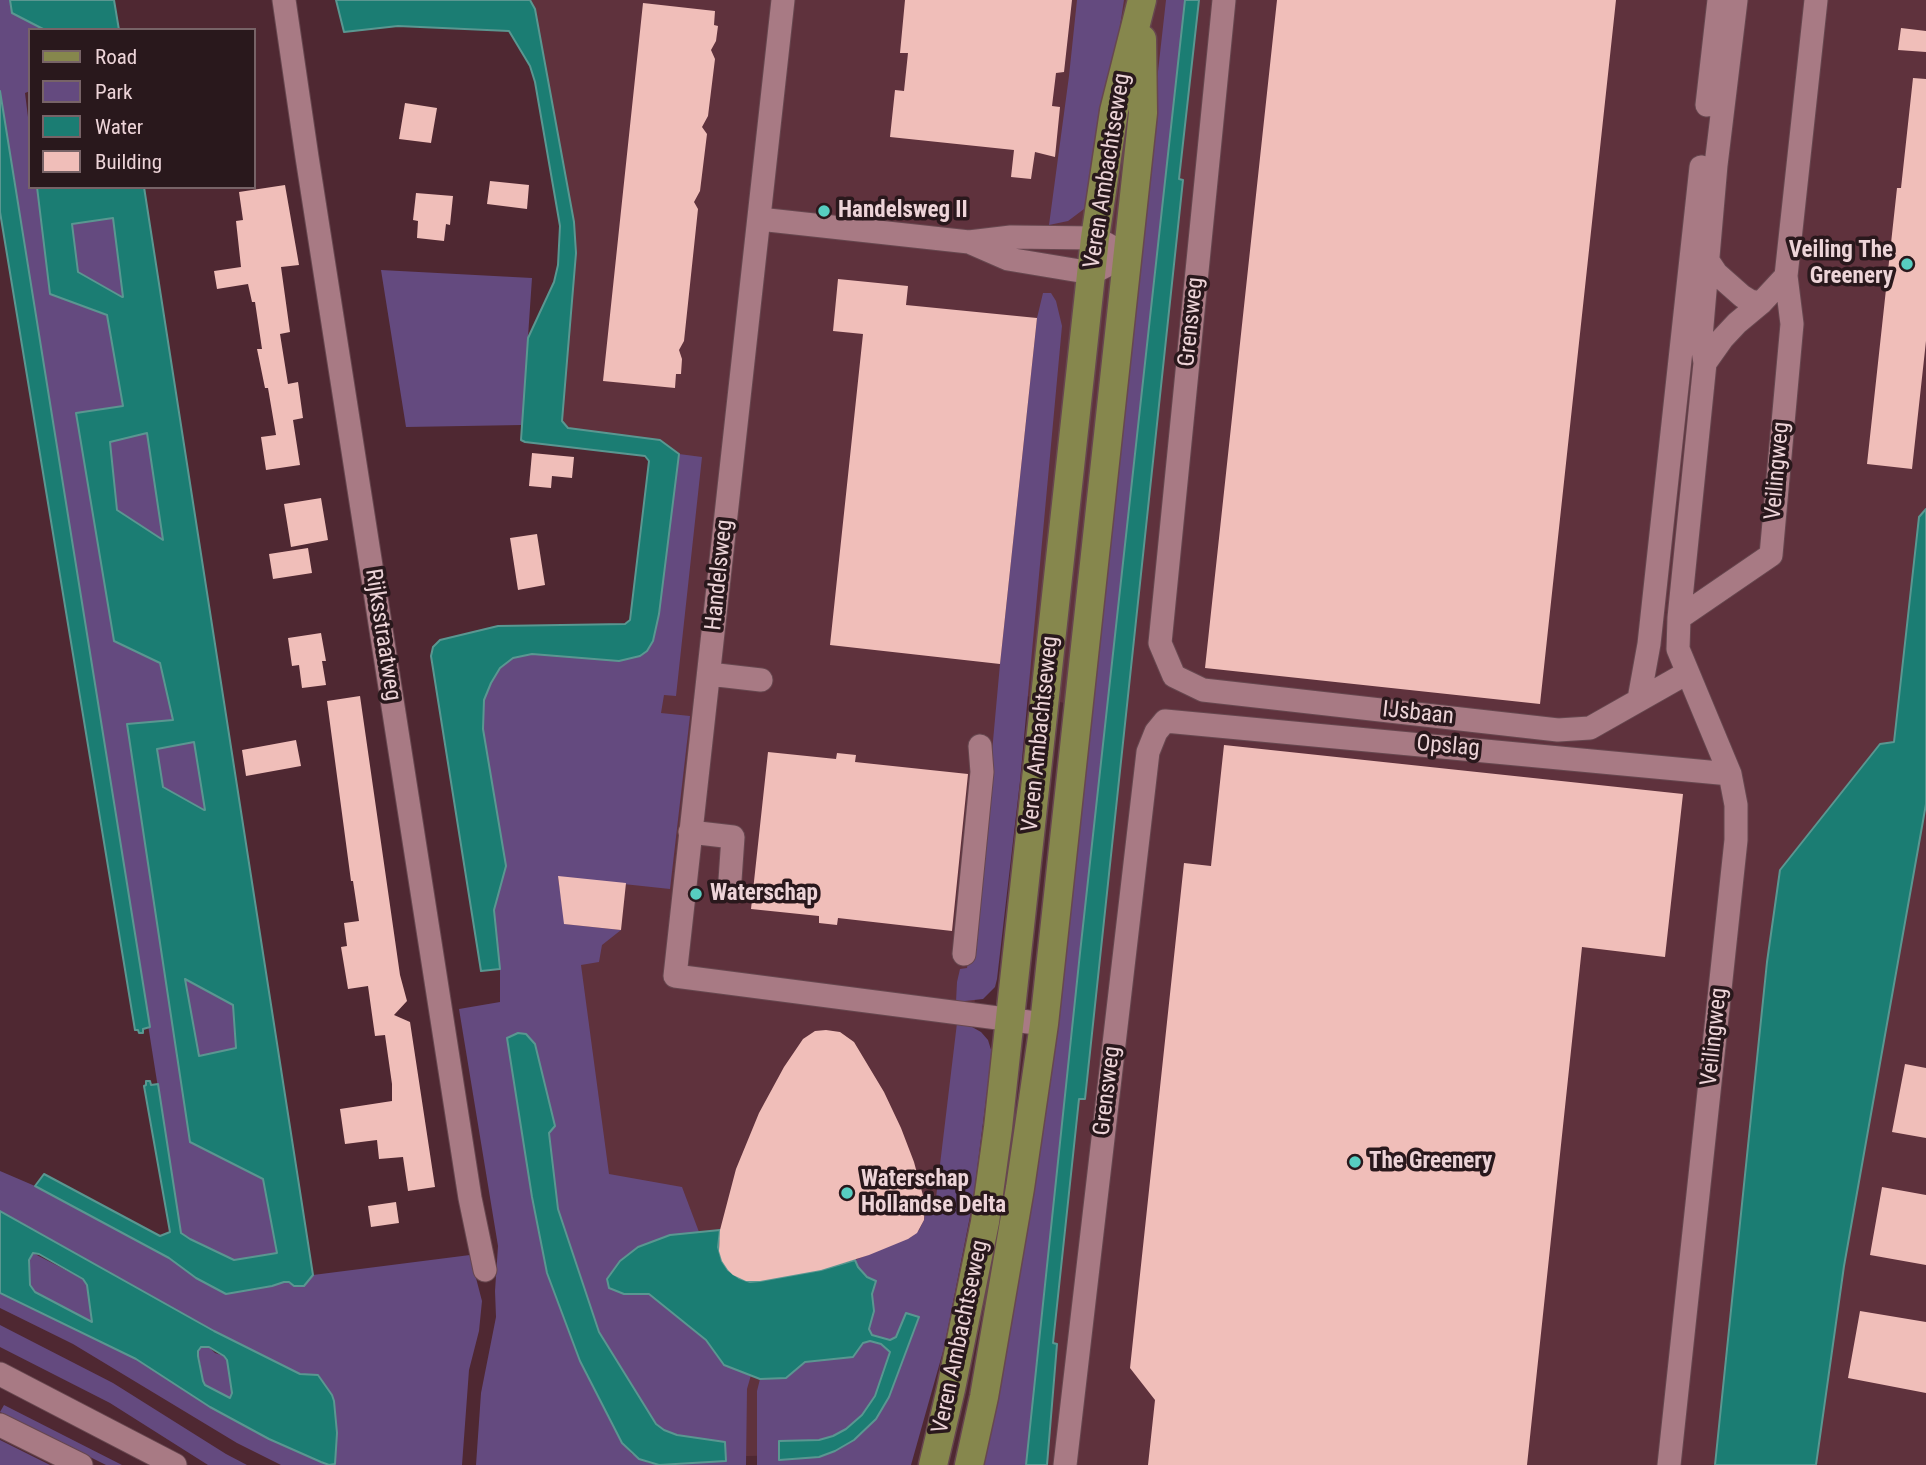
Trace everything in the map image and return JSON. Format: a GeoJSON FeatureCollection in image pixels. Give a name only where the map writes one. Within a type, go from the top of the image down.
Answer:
{"type":"FeatureCollection","features":[{"type":"Feature","properties":{"kind":"main road","name":"Veren Ambachtseweg"},"geometry":{"type":"LineString","coordinates":[[933,1465],[985,1222],[998,1128],[1096,238],[1114,111],[1142,1]]}},
{"type":"Feature","properties":{"kind":"main road","name":"Veren Ambachtseweg"},"geometry":{"type":"LineString","coordinates":[[969,1465],[984,1397],[1020,1188],[1044,1024],[1143,113],[1142,1]]}},
{"type":"Feature","properties":{"kind":"street","name":"Rijksstraatweg"},"geometry":{"type":"LineString","coordinates":[[284,0],[470,1198],[485,1270]]}},
{"type":"Feature","properties":{"kind":"street","name":"Handelsweg"},"geometry":{"type":"LineString","coordinates":[[783,0],[674,976],[1009,1020]]}},
{"type":"Feature","properties":{"kind":"street","name":"Grensweg"},"geometry":{"type":"LineString","coordinates":[[1160,643],[1224,0]]}},
{"type":"Feature","properties":{"kind":"street"},"geometry":{"type":"LineString","coordinates":[[1639,699],[1649,644],[1719,0]]}},
{"type":"Feature","properties":{"kind":"street","name":"Veilingweg"},"geometry":{"type":"LineString","coordinates":[[1669,1465],[1736,840],[1735,805],[1730,774],[1678,649],[1706,363],[1701,337],[1716,165],[1736,0]]}},
{"type":"Feature","properties":{"kind":"street","name":"Veilingweg"},"geometry":{"type":"LineString","coordinates":[[1679,618],[1771,555],[1792,324],[1786,276],[1816,0]]}},
{"type":"Feature","properties":{"kind":"street"},"geometry":{"type":"LineString","coordinates":[[759,219],[969,242],[1011,237],[1096,238],[1127,255]]}},
{"type":"Feature","properties":{"kind":"street"},"geometry":{"type":"LineString","coordinates":[[969,242],[1008,259],[1092,273],[1127,255]]}},
{"type":"Feature","properties":{"kind":"street"},"geometry":{"type":"LineString","coordinates":[[1708,261],[1734,290],[1751,301],[1761,303]]}},
{"type":"Feature","properties":{"kind":"street"},"geometry":{"type":"LineString","coordinates":[[1706,363],[1730,331],[1786,276]]}},
{"type":"Feature","properties":{"kind":"street","name":"IJsbaan"},"geometry":{"type":"LineString","coordinates":[[1160,643],[1174,676],[1203,690],[1558,730],[1590,728],[1687,673]]}},
{"type":"Feature","properties":{"kind":"street"},"geometry":{"type":"LineString","coordinates":[[709,674],[761,680]]}},
{"type":"Feature","properties":{"kind":"street","name":"Grensweg"},"geometry":{"type":"LineString","coordinates":[[1065,1465],[1148,752],[1156,732],[1165,721]]}},
{"type":"Feature","properties":{"kind":"street","name":"Opslag"},"geometry":{"type":"LineString","coordinates":[[1165,721],[1730,774]]}},
{"type":"Feature","properties":{"kind":"street"},"geometry":{"type":"LineString","coordinates":[[964,954],[982,772],[980,747]]}},
{"type":"Feature","properties":{"kind":"street"},"geometry":{"type":"LineString","coordinates":[[690,832],[733,837],[730,880]]}},
{"type":"Feature","properties":{"kind":"street"},"geometry":{"type":"LineString","coordinates":[[1009,1020],[1044,1024]]}},
{"type":"Feature","properties":{"kind":"street"},"geometry":{"type":"LineString","coordinates":[[0,1374],[175,1465]]}},
{"type":"Feature","properties":{"kind":"street"},"geometry":{"type":"LineString","coordinates":[[0,1425],[81,1465]]}},
{"type":"Feature","properties":{"kind":"shaded area"},"geometry":{"type":"Polygon","coordinates":[[[499,0],[1926,0],[1926,1465],[1024,1465],[1120,713],[1015,694],[950,1190],[796,1455],[654,1458],[547,1239],[444,654],[635,633],[659,453],[551,430],[569,261],[533,43],[499,0]]]}},
{"type":"Feature","properties":{"kind":"green space"},"geometry":{"type":"Polygon","coordinates":[[[0,0],[10,0],[13,13],[41,28],[28,28],[28,92],[25,93],[28,117],[28,189],[37,189],[50,294],[107,315],[123,407],[76,414],[160,663],[173,720],[127,725],[190,1142],[263,1179],[277,1253],[234,1260],[181,1233],[0,91],[0,0]]]}},
{"type":"Feature","properties":{"kind":"green space"},"geometry":{"type":"Polygon","coordinates":[[[1077,0],[1124,0],[1096,181],[1091,198],[1084,209],[1068,221],[1049,225],[1069,76],[1077,0]]]}},
{"type":"Feature","properties":{"kind":"green space"},"geometry":{"type":"Polygon","coordinates":[[[1166,0],[1185,0],[1026,1465],[980,1465],[1042,1104],[1166,0]]]}},
{"type":"Feature","properties":{"kind":"green space"},"geometry":{"type":"Polygon","coordinates":[[[113,218],[123,298],[78,273],[72,224],[113,218]]]}},
{"type":"Feature","properties":{"kind":"green space"},"geometry":{"type":"Polygon","coordinates":[[[381,270],[532,278],[522,425],[406,427],[381,270]]]}},
{"type":"Feature","properties":{"kind":"green space"},"geometry":{"type":"Polygon","coordinates":[[[1043,293],[1051,293],[1056,301],[1062,326],[1020,781],[997,979],[995,987],[983,999],[956,1002],[960,969],[967,968],[1037,318],[1043,293]]]}},
{"type":"Feature","properties":{"kind":"green space"},"geometry":{"type":"Polygon","coordinates":[[[147,432],[163,541],[117,511],[110,442],[147,432]]]}},
{"type":"Feature","properties":{"kind":"green space"},"geometry":{"type":"Polygon","coordinates":[[[679,454],[702,457],[676,696],[664,695],[661,713],[690,716],[670,889],[558,877],[565,924],[621,930],[602,945],[599,962],[581,965],[609,1174],[682,1187],[699,1232],[670,1235],[638,1247],[620,1261],[607,1279],[624,1294],[649,1294],[706,1340],[724,1365],[751,1375],[747,1389],[746,1465],[668,1465],[726,1461],[725,1442],[677,1435],[656,1424],[599,1332],[558,1209],[549,1133],[518,1033],[507,1038],[547,1273],[580,1361],[622,1443],[632,1454],[659,1465],[476,1465],[481,1393],[496,1317],[498,1246],[459,1009],[500,1002],[500,969],[494,910],[506,866],[483,729],[484,700],[500,668],[512,658],[532,654],[619,661],[653,641],[659,614],[679,454]]]}},
{"type":"Feature","properties":{"kind":"green space"},"geometry":{"type":"Polygon","coordinates":[[[194,742],[205,811],[163,787],[157,749],[194,742]]]}},
{"type":"Feature","properties":{"kind":"green space"},"geometry":{"type":"Polygon","coordinates":[[[184,979],[233,1005],[236,1048],[199,1056],[184,979]]]}},
{"type":"Feature","properties":{"kind":"green space"},"geometry":{"type":"Polygon","coordinates":[[[957,1023],[981,1032],[988,1040],[992,1053],[973,1201],[944,1348],[911,1465],[757,1465],[757,1391],[760,1379],[786,1377],[805,1362],[853,1357],[863,1343],[870,1341],[881,1344],[890,1352],[875,1396],[862,1415],[833,1436],[805,1441],[819,1457],[889,1397],[919,1317],[906,1313],[896,1337],[890,1340],[872,1335],[869,1329],[874,1311],[872,1294],[876,1281],[867,1277],[855,1260],[911,1237],[919,1230],[924,1220],[924,1199],[936,1198],[957,1023]]]}},
{"type":"Feature","properties":{"kind":"green space"},"geometry":{"type":"Polygon","coordinates":[[[0,1171],[35,1186],[169,1258],[196,1278],[272,1286],[284,1282],[304,1286],[313,1275],[470,1255],[482,1301],[479,1331],[469,1370],[462,1465],[333,1465],[335,1463],[319,1375],[300,1374],[214,1331],[0,1211],[0,1171]]]}},
{"type":"Feature","properties":{"kind":"green space"},"geometry":{"type":"Polygon","coordinates":[[[33,1253],[83,1279],[87,1285],[92,1322],[35,1292],[30,1285],[29,1260],[33,1253]]]}},
{"type":"Feature","properties":{"kind":"green space"},"geometry":{"type":"Polygon","coordinates":[[[0,1293],[136,1359],[210,1407],[269,1439],[329,1465],[281,1465],[237,1443],[73,1344],[0,1308],[0,1293]]]}},
{"type":"Feature","properties":{"kind":"green space"},"geometry":{"type":"Polygon","coordinates":[[[0,1325],[113,1383],[247,1465],[208,1465],[110,1403],[0,1347],[0,1325]]]}},
{"type":"Feature","properties":{"kind":"green space"},"geometry":{"type":"Polygon","coordinates":[[[201,1347],[209,1347],[227,1360],[232,1393],[230,1398],[205,1385],[198,1351],[201,1347]]]}},
{"type":"Feature","properties":{"kind":"green space"},"geometry":{"type":"Polygon","coordinates":[[[4,1405],[122,1465],[106,1465],[0,1412],[4,1405]]]}},
{"type":"Feature","properties":{"kind":"green space"},"geometry":{"type":"Polygon","coordinates":[[[0,1440],[50,1465],[0,1465],[0,1440]]]}},
{"type":"Feature","properties":{"kind":"water"},"geometry":{"type":"Polygon","coordinates":[[[10,0],[114,0],[119,28],[41,28],[12,13],[10,0]]]}},
{"type":"Feature","properties":{"kind":"water"},"geometry":{"type":"Polygon","coordinates":[[[336,0],[530,0],[535,9],[574,222],[576,253],[562,421],[568,428],[660,440],[679,454],[659,614],[653,641],[647,651],[640,656],[619,661],[532,654],[513,658],[500,668],[484,700],[483,729],[506,866],[494,910],[500,969],[481,971],[431,656],[433,647],[440,640],[498,626],[625,624],[630,620],[649,461],[645,456],[521,440],[528,338],[554,282],[558,265],[560,226],[535,82],[530,66],[509,31],[398,26],[344,32],[336,0]]]}},
{"type":"Feature","properties":{"kind":"water"},"geometry":{"type":"Polygon","coordinates":[[[1185,0],[1199,0],[1179,179],[1183,180],[1085,1099],[1079,1099],[1053,1343],[1057,1344],[1047,1465],[1026,1465],[1080,953],[1185,0]]]}},
{"type":"Feature","properties":{"kind":"water"},"geometry":{"type":"Polygon","coordinates":[[[0,91],[150,1027],[143,1029],[143,1033],[135,1030],[0,212],[0,91]]]}},
{"type":"Feature","properties":{"kind":"water"},"geometry":{"type":"Polygon","coordinates":[[[37,189],[144,189],[313,1275],[304,1286],[284,1282],[226,1294],[196,1278],[169,1258],[35,1186],[44,1174],[160,1236],[170,1232],[144,1086],[146,1081],[150,1081],[151,1085],[158,1084],[181,1233],[234,1260],[277,1253],[263,1179],[190,1142],[127,724],[173,720],[160,663],[114,641],[76,413],[123,406],[107,315],[50,294],[37,189]],[[113,218],[72,224],[78,272],[123,297],[113,218]],[[147,433],[110,442],[117,510],[163,540],[147,433]],[[194,742],[157,749],[163,787],[205,810],[194,742]],[[185,979],[199,1056],[236,1048],[233,1005],[185,979]]]}},
{"type":"Feature","properties":{"kind":"water"},"geometry":{"type":"Polygon","coordinates":[[[1926,509],[1926,804],[1844,1266],[1816,1465],[1715,1465],[1767,962],[1780,870],[1880,744],[1894,742],[1919,517],[1926,509]]]}},
{"type":"Feature","properties":{"kind":"water"},"geometry":{"type":"Polygon","coordinates":[[[518,1033],[526,1034],[535,1044],[555,1126],[549,1133],[558,1209],[599,1332],[656,1424],[677,1435],[725,1442],[726,1461],[659,1465],[639,1459],[622,1443],[580,1361],[547,1273],[532,1197],[507,1038],[518,1033]]]}},
{"type":"Feature","properties":{"kind":"water"},"geometry":{"type":"Polygon","coordinates":[[[0,1211],[214,1331],[300,1374],[318,1375],[334,1401],[337,1433],[335,1464],[321,1462],[269,1439],[210,1407],[136,1359],[0,1293],[0,1211]],[[33,1253],[29,1260],[30,1285],[35,1292],[92,1322],[87,1285],[83,1279],[33,1253]],[[201,1347],[198,1356],[205,1385],[230,1398],[232,1393],[227,1360],[209,1347],[201,1347]]]}},
{"type":"Feature","properties":{"kind":"water"},"geometry":{"type":"Polygon","coordinates":[[[720,1230],[718,1247],[722,1261],[728,1270],[739,1278],[750,1282],[760,1281],[821,1270],[855,1260],[867,1277],[876,1281],[872,1294],[874,1311],[869,1329],[872,1335],[890,1340],[896,1337],[906,1313],[919,1317],[889,1397],[876,1419],[854,1440],[835,1451],[819,1457],[779,1460],[779,1441],[819,1440],[833,1436],[862,1415],[875,1396],[890,1352],[881,1344],[870,1341],[863,1343],[853,1357],[805,1362],[786,1378],[760,1379],[724,1365],[706,1340],[649,1294],[624,1294],[609,1288],[607,1279],[620,1261],[638,1247],[670,1235],[720,1230]]]}},
{"type":"Feature","properties":{"kind":"building"},"geometry":{"type":"Polygon","coordinates":[[[905,0],[1072,0],[1064,72],[1056,73],[1052,106],[1060,107],[1055,157],[1035,152],[1031,179],[1011,177],[1014,150],[890,137],[895,90],[904,91],[908,53],[900,53],[905,0]]]}},
{"type":"Feature","properties":{"kind":"building"},"geometry":{"type":"Polygon","coordinates":[[[1277,0],[1616,0],[1540,704],[1205,668],[1277,0]]]}},
{"type":"Feature","properties":{"kind":"building"},"geometry":{"type":"Polygon","coordinates":[[[643,3],[715,11],[714,25],[718,26],[716,41],[711,50],[715,59],[708,116],[702,127],[707,134],[700,191],[694,202],[698,209],[684,341],[679,350],[682,359],[681,374],[676,374],[675,388],[603,381],[643,3]]]}},
{"type":"Feature","properties":{"kind":"building"},"geometry":{"type":"Polygon","coordinates":[[[1901,28],[1926,31],[1926,52],[1898,50],[1901,28]]]}},
{"type":"Feature","properties":{"kind":"building","name":"Veiling The Greenery"},"geometry":{"type":"Polygon","coordinates":[[[1913,78],[1926,79],[1926,341],[1912,469],[1867,464],[1897,188],[1901,188],[1913,78]]]}},
{"type":"Feature","properties":{"kind":"building"},"geometry":{"type":"Polygon","coordinates":[[[405,103],[437,108],[431,143],[399,139],[405,103]]]}},
{"type":"Feature","properties":{"kind":"building"},"geometry":{"type":"Polygon","coordinates":[[[490,181],[529,185],[527,209],[487,204],[490,181]]]}},
{"type":"Feature","properties":{"kind":"building"},"geometry":{"type":"Polygon","coordinates":[[[285,185],[299,265],[281,267],[290,332],[280,334],[288,384],[298,382],[303,418],[293,420],[300,465],[266,470],[261,437],[276,435],[268,388],[265,388],[257,349],[262,349],[255,302],[252,302],[248,284],[217,289],[214,271],[241,267],[236,221],[243,220],[239,192],[285,185]]]}},
{"type":"Feature","properties":{"kind":"building"},"geometry":{"type":"Polygon","coordinates":[[[416,193],[453,196],[450,225],[446,224],[444,241],[417,238],[418,221],[413,220],[416,193]]]}},
{"type":"Feature","properties":{"kind":"building"},"geometry":{"type":"Polygon","coordinates":[[[838,279],[908,286],[906,305],[1037,318],[1000,664],[830,645],[863,334],[833,331],[838,279]]]}},
{"type":"Feature","properties":{"kind":"building"},"geometry":{"type":"Polygon","coordinates":[[[532,453],[574,457],[572,478],[552,476],[551,488],[529,486],[532,453]]]}},
{"type":"Feature","properties":{"kind":"building"},"geometry":{"type":"Polygon","coordinates":[[[321,498],[328,540],[291,547],[284,504],[321,498]]]}},
{"type":"Feature","properties":{"kind":"building"},"geometry":{"type":"Polygon","coordinates":[[[537,534],[545,585],[518,590],[510,538],[537,534]]]}},
{"type":"Feature","properties":{"kind":"building"},"geometry":{"type":"Polygon","coordinates":[[[308,548],[312,573],[273,579],[269,554],[308,548]]]}},
{"type":"Feature","properties":{"kind":"building"},"geometry":{"type":"Polygon","coordinates":[[[321,633],[326,661],[322,661],[326,685],[302,688],[299,665],[292,666],[288,638],[321,633]]]}},
{"type":"Feature","properties":{"kind":"building"},"geometry":{"type":"Polygon","coordinates":[[[360,696],[400,975],[407,1001],[394,1015],[410,1022],[435,1187],[408,1191],[403,1157],[379,1159],[377,1140],[345,1144],[340,1109],[392,1101],[385,1035],[375,1036],[368,986],[348,989],[341,947],[347,946],[344,923],[359,921],[351,881],[327,701],[360,696]]]}},
{"type":"Feature","properties":{"kind":"building"},"geometry":{"type":"Polygon","coordinates":[[[296,740],[301,766],[246,776],[242,750],[296,740]]]}},
{"type":"Feature","properties":{"kind":"building","name":"The Greenery"},"geometry":{"type":"Polygon","coordinates":[[[1224,745],[1683,794],[1665,957],[1582,947],[1527,1465],[1148,1465],[1155,1400],[1130,1368],[1184,863],[1211,866],[1224,745]]]}},
{"type":"Feature","properties":{"kind":"building"},"geometry":{"type":"Polygon","coordinates":[[[768,752],[836,759],[837,753],[856,755],[855,762],[968,774],[952,931],[838,918],[837,925],[819,923],[819,916],[751,909],[768,752]]]}},
{"type":"Feature","properties":{"kind":"building"},"geometry":{"type":"Polygon","coordinates":[[[558,876],[626,883],[621,930],[564,924],[558,876]]]}},
{"type":"Feature","properties":{"kind":"building"},"geometry":{"type":"Polygon","coordinates":[[[815,1031],[840,1032],[854,1042],[884,1092],[914,1162],[925,1203],[924,1220],[917,1233],[908,1239],[869,1255],[821,1270],[746,1281],[728,1270],[719,1251],[720,1230],[736,1169],[759,1113],[784,1067],[803,1039],[815,1031]]]}},
{"type":"Feature","properties":{"kind":"building"},"geometry":{"type":"Polygon","coordinates":[[[1905,1064],[1926,1068],[1926,1138],[1892,1132],[1905,1064]]]}},
{"type":"Feature","properties":{"kind":"building"},"geometry":{"type":"Polygon","coordinates":[[[1882,1187],[1926,1195],[1926,1265],[1870,1255],[1882,1187]]]}},
{"type":"Feature","properties":{"kind":"building"},"geometry":{"type":"Polygon","coordinates":[[[396,1202],[399,1223],[371,1227],[368,1206],[396,1202]]]}},
{"type":"Feature","properties":{"kind":"building"},"geometry":{"type":"Polygon","coordinates":[[[1860,1311],[1926,1322],[1926,1393],[1848,1378],[1860,1311]]]}},
{"type":"Feature","properties":{"kind":"place","name":"Handelsweg II"},"geometry":{"type":"Point","coordinates":[824,211]}},
{"type":"Feature","properties":{"kind":"place","name":"Veiling The Greenery"},"geometry":{"type":"Point","coordinates":[1907,264]}},
{"type":"Feature","properties":{"kind":"place","name":"Waterschap"},"geometry":{"type":"Point","coordinates":[696,894]}},
{"type":"Feature","properties":{"kind":"place","name":"The Greenery"},"geometry":{"type":"Point","coordinates":[1355,1162]}},
{"type":"Feature","properties":{"kind":"place","name":"Waterschap Hollandse Delta"},"geometry":{"type":"Point","coordinates":[847,1193]}}]}
